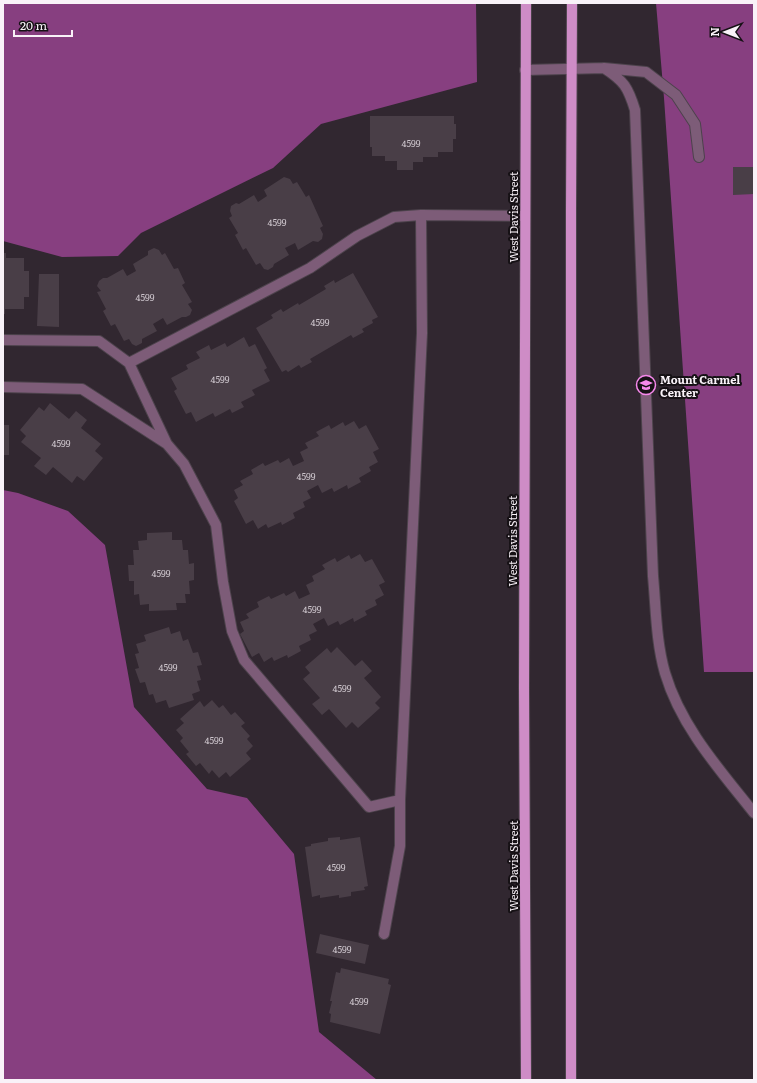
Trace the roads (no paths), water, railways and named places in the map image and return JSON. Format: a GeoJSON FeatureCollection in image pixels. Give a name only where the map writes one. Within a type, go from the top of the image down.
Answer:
{"type":"FeatureCollection","features":[{"type":"Feature","properties":{"kind":"main road","name":"West Davis Street"},"geometry":{"type":"LineString","coordinates":[[526,3],[524,704],[526,1080]]}},
{"type":"Feature","properties":{"kind":"main road"},"geometry":{"type":"LineString","coordinates":[[571,1080],[572,3]]}},
{"type":"Feature","properties":{"kind":"lane"},"geometry":{"type":"LineString","coordinates":[[525,70],[604,68],[646,72],[676,95],[695,124],[699,157]]}},
{"type":"Feature","properties":{"kind":"lane"},"geometry":{"type":"LineString","coordinates":[[604,68],[617,76],[628,90],[635,110],[653,576],[660,647],[665,673],[676,702],[690,729],[707,754],[754,813]]}},
{"type":"Feature","properties":{"kind":"lane"},"geometry":{"type":"LineString","coordinates":[[129,363],[310,268],[357,236],[394,217],[421,215],[525,216]]}},
{"type":"Feature","properties":{"kind":"lane"},"geometry":{"type":"LineString","coordinates":[[384,934],[400,846],[400,800],[422,333],[421,215]]}},
{"type":"Feature","properties":{"kind":"lane"},"geometry":{"type":"LineString","coordinates":[[3,340],[99,342],[129,363],[167,444],[184,464],[216,525],[223,582],[232,631],[244,660],[369,807],[400,800]]}},
{"type":"Feature","properties":{"kind":"lane"},"geometry":{"type":"LineString","coordinates":[[3,387],[82,390],[167,444]]}},
{"type":"Feature","properties":{"kind":"place","name":"Mount Carmel Center"},"geometry":{"type":"Point","coordinates":[646,385]}}]}
